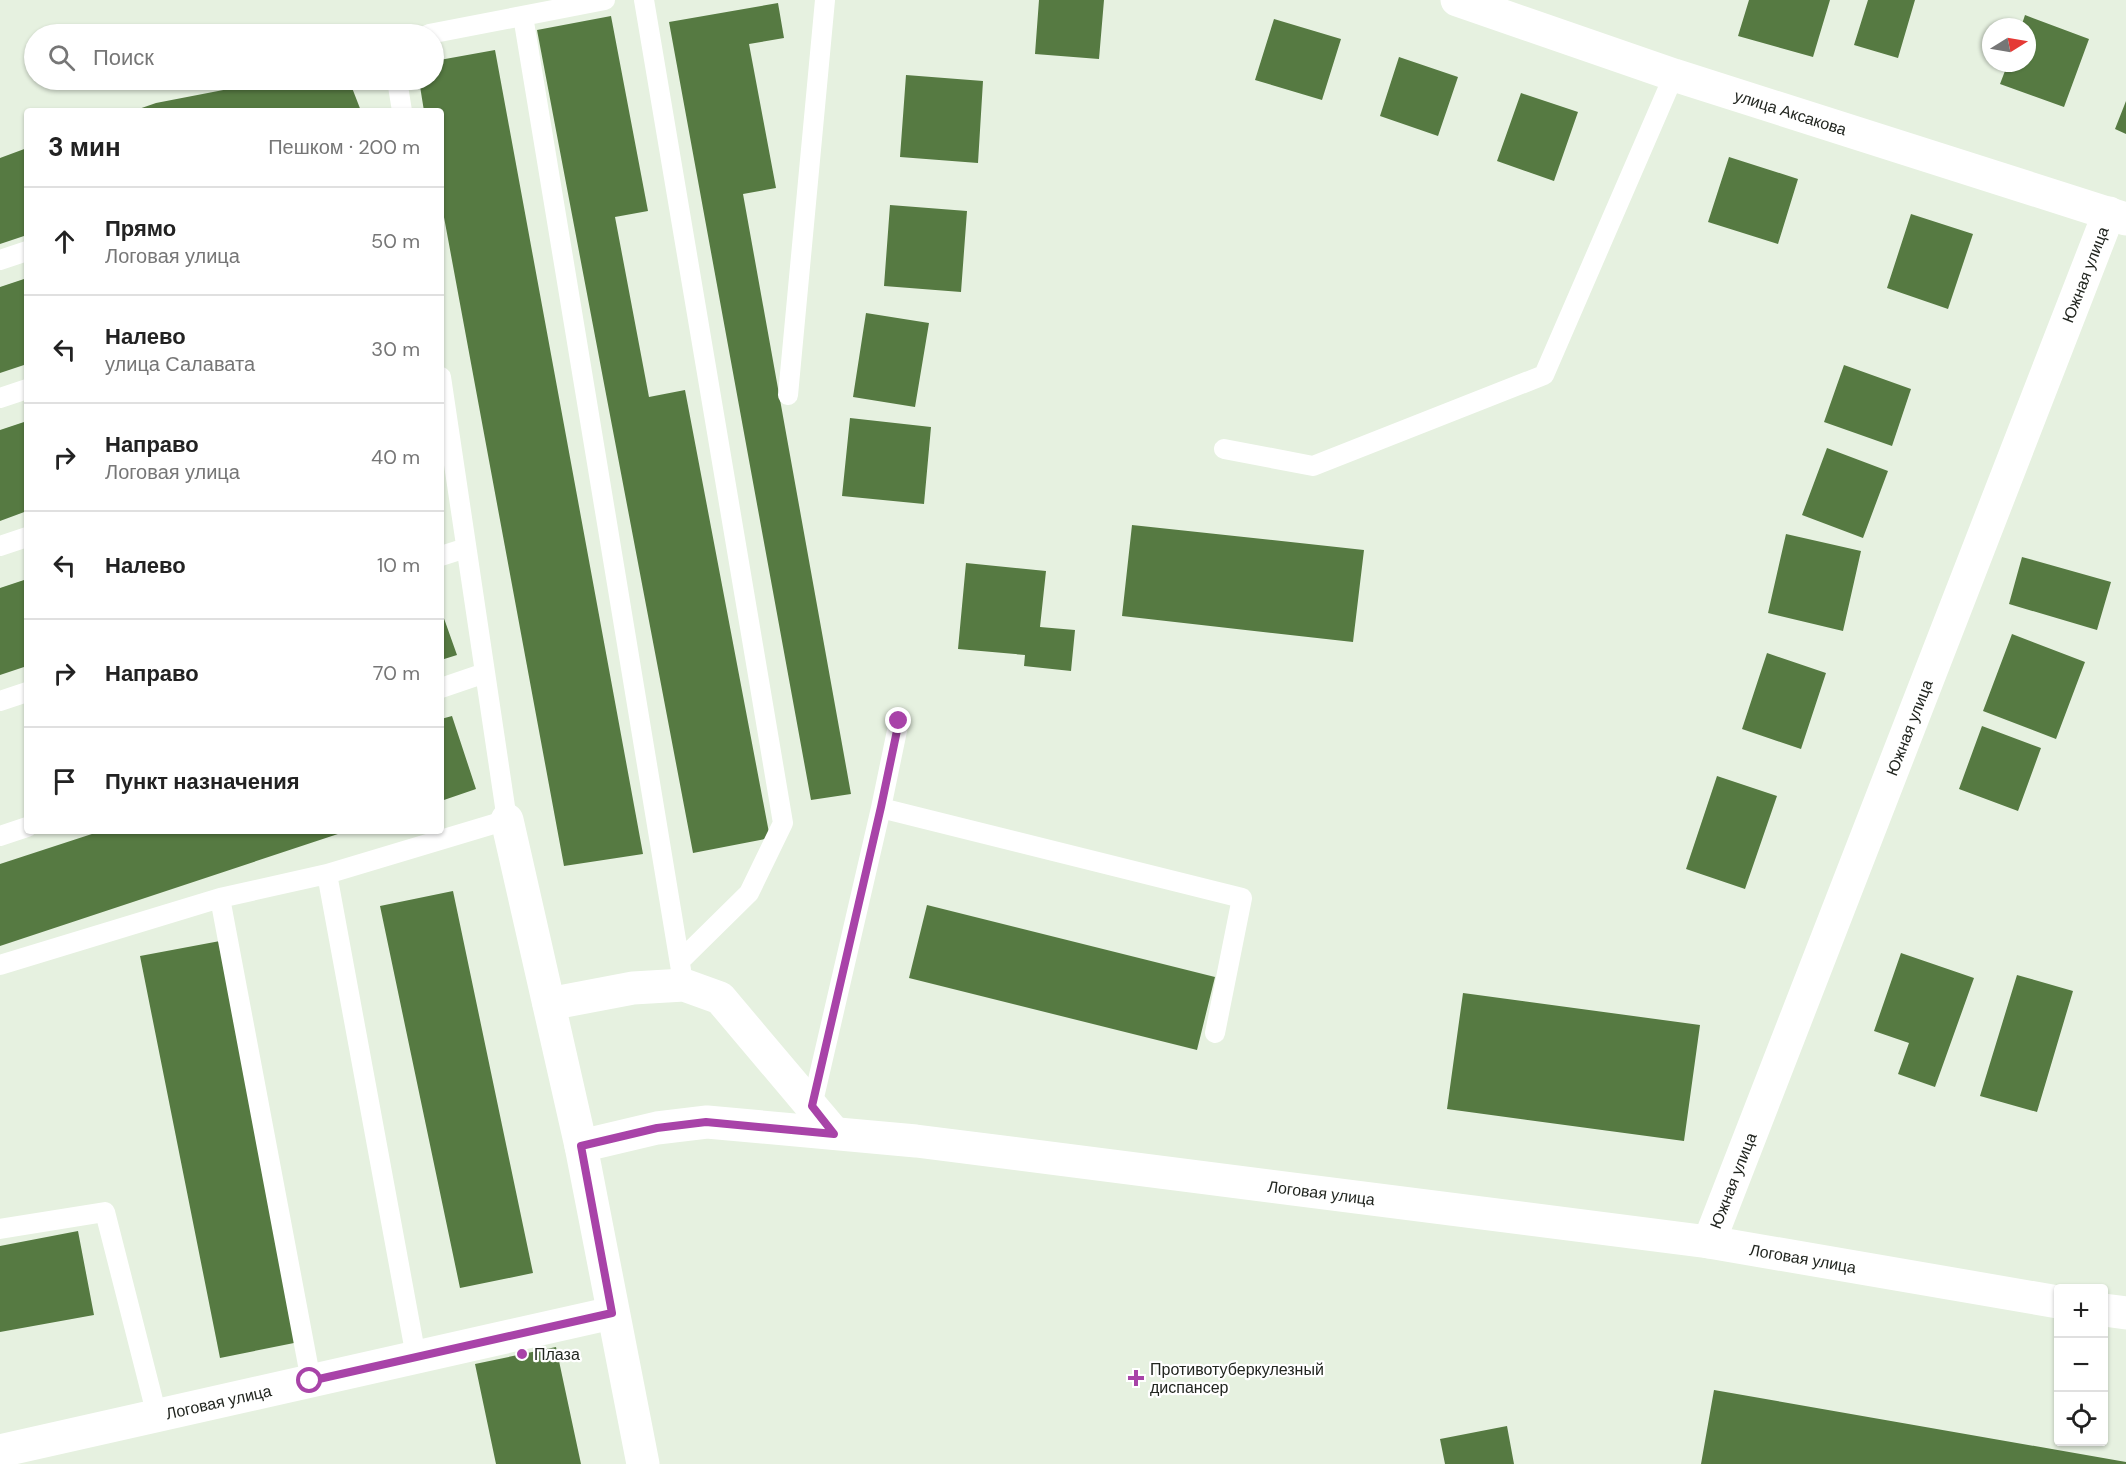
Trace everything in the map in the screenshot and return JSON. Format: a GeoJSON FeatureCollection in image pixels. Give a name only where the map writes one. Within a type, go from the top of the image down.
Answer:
{"type":"FeatureCollection","features":[{"type":"Feature","properties":{"kind":"street","name":"улица Аксакова"},"geometry":{"type":"LineString","coordinates":[[1474,3],[1674,75],[2117,216]]}},
{"type":"Feature","properties":{"kind":"street","name":"Южная улица"},"geometry":{"type":"LineString","coordinates":[[1709,1242],[2117,216]]}},
{"type":"Feature","properties":{"kind":"street"},"geometry":{"type":"LineString","coordinates":[[507,820],[581,1146],[643,1464]]}},
{"type":"Feature","properties":{"kind":"street"},"geometry":{"type":"LineString","coordinates":[[549,1004],[633,988],[682,973],[720,998],[834,1134]]}},
{"type":"Feature","properties":{"kind":"street","name":"Логовая улица"},"geometry":{"type":"LineString","coordinates":[[581,1146],[657,1128],[706,1122],[916,1141],[1709,1242],[2054,1301]]}},
{"type":"Feature","properties":{"kind":"street"},"geometry":{"type":"LineString","coordinates":[[2108,1311],[2126,1313]]}},
{"type":"Feature","properties":{"kind":"street","name":"Логовая улица"},"geometry":{"type":"LineString","coordinates":[[0,1451],[612,1313]]}},
{"type":"Feature","properties":{"kind":"lane"},"geometry":{"type":"LineString","coordinates":[[444,31],[605,0]]}},
{"type":"Feature","properties":{"kind":"lane"},"geometry":{"type":"LineString","coordinates":[[644,0],[783,823],[749,893],[682,973]]}},
{"type":"Feature","properties":{"kind":"lane"},"geometry":{"type":"LineString","coordinates":[[788,395],[825,0]]}},
{"type":"Feature","properties":{"kind":"lane"},"geometry":{"type":"LineString","coordinates":[[523,16],[682,973]]}},
{"type":"Feature","properties":{"kind":"lane"},"geometry":{"type":"LineString","coordinates":[[1224,449],[1313,466],[1544,375],[1674,75]]}},
{"type":"Feature","properties":{"kind":"lane"},"geometry":{"type":"LineString","coordinates":[[399,90],[402,108]]}},
{"type":"Feature","properties":{"kind":"lane"},"geometry":{"type":"LineString","coordinates":[[0,260],[24,252]]}},
{"type":"Feature","properties":{"kind":"lane"},"geometry":{"type":"LineString","coordinates":[[0,398],[24,390]]}},
{"type":"Feature","properties":{"kind":"lane"},"geometry":{"type":"LineString","coordinates":[[0,965],[220,898],[327,874],[507,820],[444,405]]}},
{"type":"Feature","properties":{"kind":"lane"},"geometry":{"type":"LineString","coordinates":[[0,546],[24,538]]}},
{"type":"Feature","properties":{"kind":"lane"},"geometry":{"type":"LineString","coordinates":[[444,555],[466,548]]}},
{"type":"Feature","properties":{"kind":"lane"},"geometry":{"type":"LineString","coordinates":[[444,687],[485,673]]}},
{"type":"Feature","properties":{"kind":"lane"},"geometry":{"type":"LineString","coordinates":[[0,701],[24,693]]}},
{"type":"Feature","properties":{"kind":"lane"},"geometry":{"type":"LineString","coordinates":[[812,1106],[899,721]]}},
{"type":"Feature","properties":{"kind":"lane"},"geometry":{"type":"LineString","coordinates":[[881,807],[1242,898],[1215,1033]]}},
{"type":"Feature","properties":{"kind":"lane"},"geometry":{"type":"LineString","coordinates":[[0,836],[24,828]]}},
{"type":"Feature","properties":{"kind":"lane"},"geometry":{"type":"LineString","coordinates":[[327,874],[416,1357]]}},
{"type":"Feature","properties":{"kind":"lane"},"geometry":{"type":"LineString","coordinates":[[220,898],[310,1381]]}},
{"type":"Feature","properties":{"kind":"lane"},"geometry":{"type":"LineString","coordinates":[[0,1229],[105,1212],[157,1416]]}},
{"type":"Feature","properties":{"kind":"building"},"geometry":{"type":"Polygon","coordinates":[[[1039,0],[1104,0],[1099,59],[1035,54],[1039,0]]]}},
{"type":"Feature","properties":{"kind":"building"},"geometry":{"type":"Polygon","coordinates":[[[1749,0],[1830,0],[1813,57],[1738,36],[1749,0]]]}},
{"type":"Feature","properties":{"kind":"building"},"geometry":{"type":"Polygon","coordinates":[[[1868,0],[1915,0],[1898,58],[1854,45],[1868,0]]]}},
{"type":"Feature","properties":{"kind":"building"},"geometry":{"type":"Polygon","coordinates":[[[778,3],[784,38],[749,44],[776,188],[743,194],[851,794],[811,800],[669,22],[778,3]]]}},
{"type":"Feature","properties":{"kind":"building"},"geometry":{"type":"Polygon","coordinates":[[[611,16],[648,211],[615,217],[649,397],[685,390],[770,838],[693,853],[537,30],[611,16]]]}},
{"type":"Feature","properties":{"kind":"building"},"geometry":{"type":"Polygon","coordinates":[[[1274,19],[1341,39],[1322,100],[1255,80],[1274,19]]]}},
{"type":"Feature","properties":{"kind":"building"},"geometry":{"type":"Polygon","coordinates":[[[2036,19],[2089,39],[2064,107],[2000,84],[2005,72],[2036,72],[2036,19]]]}},
{"type":"Feature","properties":{"kind":"building"},"geometry":{"type":"Polygon","coordinates":[[[495,50],[643,854],[564,866],[444,217],[444,108],[424,108],[421,90],[444,90],[444,59],[495,50]]]}},
{"type":"Feature","properties":{"kind":"building"},"geometry":{"type":"Polygon","coordinates":[[[1399,57],[1458,77],[1438,136],[1380,116],[1399,57]]]}},
{"type":"Feature","properties":{"kind":"building"},"geometry":{"type":"Polygon","coordinates":[[[906,75],[983,81],[978,163],[900,157],[906,75]]]}},
{"type":"Feature","properties":{"kind":"building"},"geometry":{"type":"Polygon","coordinates":[[[223,90],[353,90],[360,108],[142,108],[223,90]]]}},
{"type":"Feature","properties":{"kind":"building"},"geometry":{"type":"Polygon","coordinates":[[[1521,93],[1578,112],[1554,181],[1497,161],[1521,93]]]}},
{"type":"Feature","properties":{"kind":"building"},"geometry":{"type":"Polygon","coordinates":[[[2126,101],[2126,134],[2115,129],[2126,101]]]}},
{"type":"Feature","properties":{"kind":"building"},"geometry":{"type":"Polygon","coordinates":[[[24,149],[24,236],[0,244],[0,158],[24,149]]]}},
{"type":"Feature","properties":{"kind":"building"},"geometry":{"type":"Polygon","coordinates":[[[1729,157],[1798,179],[1778,244],[1708,222],[1729,157]]]}},
{"type":"Feature","properties":{"kind":"building"},"geometry":{"type":"Polygon","coordinates":[[[890,205],[967,211],[961,292],[884,286],[890,205]]]}},
{"type":"Feature","properties":{"kind":"building"},"geometry":{"type":"Polygon","coordinates":[[[1911,214],[1973,234],[1948,309],[1887,288],[1911,214]]]}},
{"type":"Feature","properties":{"kind":"building"},"geometry":{"type":"Polygon","coordinates":[[[24,279],[24,365],[0,373],[0,287],[24,279]]]}},
{"type":"Feature","properties":{"kind":"building"},"geometry":{"type":"Polygon","coordinates":[[[866,313],[929,323],[915,407],[853,397],[866,313]]]}},
{"type":"Feature","properties":{"kind":"building"},"geometry":{"type":"Polygon","coordinates":[[[1844,365],[1911,389],[1892,446],[1824,422],[1844,365]]]}},
{"type":"Feature","properties":{"kind":"building"},"geometry":{"type":"Polygon","coordinates":[[[850,418],[931,427],[924,504],[842,496],[850,418]]]}},
{"type":"Feature","properties":{"kind":"building"},"geometry":{"type":"Polygon","coordinates":[[[24,422],[24,512],[0,521],[0,430],[24,422]]]}},
{"type":"Feature","properties":{"kind":"building"},"geometry":{"type":"Polygon","coordinates":[[[1827,448],[1888,471],[1863,538],[1802,515],[1827,448]]]}},
{"type":"Feature","properties":{"kind":"building"},"geometry":{"type":"Polygon","coordinates":[[[1132,525],[1364,550],[1353,642],[1122,616],[1132,525]]]}},
{"type":"Feature","properties":{"kind":"building"},"geometry":{"type":"Polygon","coordinates":[[[1786,534],[1861,551],[1843,631],[1768,613],[1786,534]]]}},
{"type":"Feature","properties":{"kind":"building"},"geometry":{"type":"Polygon","coordinates":[[[2022,557],[2111,582],[2097,630],[2009,604],[2022,557]]]}},
{"type":"Feature","properties":{"kind":"building"},"geometry":{"type":"Polygon","coordinates":[[[966,563],[1046,571],[1040,627],[1075,630],[1071,671],[1024,666],[1025,655],[958,649],[966,563]]]}},
{"type":"Feature","properties":{"kind":"building"},"geometry":{"type":"Polygon","coordinates":[[[24,580],[24,667],[0,675],[0,588],[24,580]]]}},
{"type":"Feature","properties":{"kind":"building"},"geometry":{"type":"Polygon","coordinates":[[[444,618],[457,655],[444,659],[444,618]]]}},
{"type":"Feature","properties":{"kind":"building"},"geometry":{"type":"Polygon","coordinates":[[[2012,634],[2085,662],[2056,739],[1983,711],[2012,634]]]}},
{"type":"Feature","properties":{"kind":"building"},"geometry":{"type":"Polygon","coordinates":[[[1767,653],[1826,673],[1801,749],[1742,729],[1767,653]]]}},
{"type":"Feature","properties":{"kind":"building"},"geometry":{"type":"Polygon","coordinates":[[[452,716],[476,789],[444,800],[444,718],[452,716]]]}},
{"type":"Feature","properties":{"kind":"building"},"geometry":{"type":"Polygon","coordinates":[[[1982,726],[2041,748],[2018,811],[1959,789],[1982,726]]]}},
{"type":"Feature","properties":{"kind":"building"},"geometry":{"type":"Polygon","coordinates":[[[1717,776],[1777,796],[1745,889],[1686,869],[1717,776]]]}},
{"type":"Feature","properties":{"kind":"building"},"geometry":{"type":"Polygon","coordinates":[[[92,834],[338,834],[0,946],[0,864],[92,834]]]}},
{"type":"Feature","properties":{"kind":"building"},"geometry":{"type":"Polygon","coordinates":[[[453,891],[533,1273],[460,1288],[380,906],[453,891]]]}},
{"type":"Feature","properties":{"kind":"building"},"geometry":{"type":"Polygon","coordinates":[[[927,905],[1215,977],[1197,1050],[909,978],[927,905]]]}},
{"type":"Feature","properties":{"kind":"building"},"geometry":{"type":"Polygon","coordinates":[[[220,941],[299,1342],[220,1358],[140,956],[220,941]]]}},
{"type":"Feature","properties":{"kind":"building"},"geometry":{"type":"Polygon","coordinates":[[[1901,953],[1974,978],[1935,1087],[1898,1074],[1909,1043],[1874,1031],[1901,953]]]}},
{"type":"Feature","properties":{"kind":"building"},"geometry":{"type":"Polygon","coordinates":[[[2017,975],[2073,991],[2037,1112],[1980,1096],[2017,975]]]}},
{"type":"Feature","properties":{"kind":"building"},"geometry":{"type":"Polygon","coordinates":[[[1463,993],[1700,1025],[1684,1141],[1447,1109],[1463,993]]]}},
{"type":"Feature","properties":{"kind":"building"},"geometry":{"type":"Polygon","coordinates":[[[78,1231],[94,1315],[0,1332],[0,1246],[78,1231]]]}},
{"type":"Feature","properties":{"kind":"building"},"geometry":{"type":"Polygon","coordinates":[[[556,1347],[581,1464],[496,1464],[475,1364],[556,1347]]]}},
{"type":"Feature","properties":{"kind":"building"},"geometry":{"type":"Polygon","coordinates":[[[1714,1390],[2126,1462],[2126,1464],[1701,1464],[1714,1390]]]}},
{"type":"Feature","properties":{"kind":"building"},"geometry":{"type":"Polygon","coordinates":[[[1507,1426],[1514,1464],[1445,1464],[1440,1439],[1507,1426]]]}},
{"type":"Feature","properties":{"kind":"place","name":"Плаза"},"geometry":{"type":"Point","coordinates":[522,1354]}},
{"type":"Feature","properties":{"kind":"place","name":"Противотуберкулезный диспансер"},"geometry":{"type":"Point","coordinates":[1136,1378]}},
{"type":"Feature","properties":{"kind":"route"},"geometry":{"type":"LineString","coordinates":[[310,1381],[612,1313],[581,1146],[657,1128],[706,1122],[834,1134],[812,1106],[899,721]]}}]}
